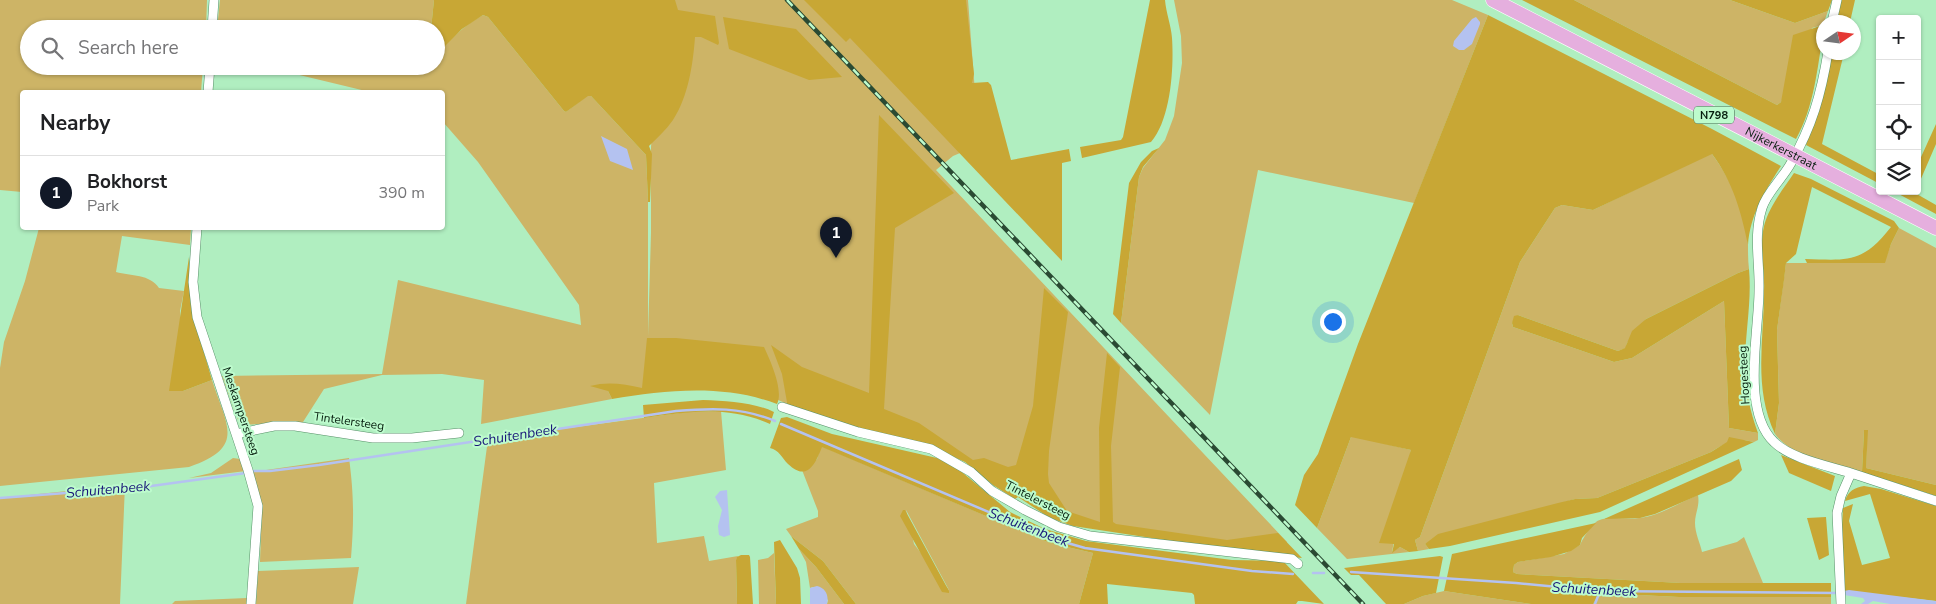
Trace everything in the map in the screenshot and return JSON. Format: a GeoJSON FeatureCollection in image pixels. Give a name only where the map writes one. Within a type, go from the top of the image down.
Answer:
{"type":"FeatureCollection","features":[{"type":"Feature","properties":{"kind":"main road","name":"Nijkerkerstraat"},"geometry":{"type":"LineString","coordinates":[[1493,0],[1936,228]]}},
{"type":"Feature","properties":{"kind":"street"},"geometry":{"type":"LineString","coordinates":[[213,20],[214,0]]}},
{"type":"Feature","properties":{"kind":"street"},"geometry":{"type":"LineString","coordinates":[[1834,15],[1837,0]]}},
{"type":"Feature","properties":{"kind":"street","name":"Hogesteeg"},"geometry":{"type":"LineString","coordinates":[[1826,60],[1818,103],[1809,128],[1794,156],[1762,206],[1756,237],[1759,291],[1754,356],[1758,410],[1764,427],[1773,442],[1786,451],[1936,501]]}},
{"type":"Feature","properties":{"kind":"street"},"geometry":{"type":"LineString","coordinates":[[208,90],[209,75]]}},
{"type":"Feature","properties":{"kind":"street","name":"Meskampersteeg"},"geometry":{"type":"LineString","coordinates":[[198,230],[193,282],[197,317],[258,506],[251,604]]}},
{"type":"Feature","properties":{"kind":"street","name":"Tintelersteeg"},"geometry":{"type":"LineString","coordinates":[[782,407],[858,432],[931,449],[971,472],[992,491],[1059,527],[1090,536],[1292,559],[1298,564]]}},
{"type":"Feature","properties":{"kind":"street","name":"Tintelersteeg"},"geometry":{"type":"LineString","coordinates":[[236,434],[274,426],[295,426],[373,438],[412,438],[459,433]]}},
{"type":"Feature","properties":{"kind":"street"},"geometry":{"type":"LineString","coordinates":[[1841,604],[1837,513],[1841,496],[1851,474]]}},
{"type":"Feature","properties":{"kind":"shaded area"},"geometry":{"type":"Polygon","coordinates":[[[0,0],[207,0],[206,20],[20,20],[20,75],[202,75],[201,90],[20,90],[20,192],[0,190],[0,0]]]}},
{"type":"Feature","properties":{"kind":"shaded area"},"geometry":{"type":"Polygon","coordinates":[[[220,0],[434,0],[432,20],[218,20],[220,0]]]}},
{"type":"Feature","properties":{"kind":"shaded area"},"geometry":{"type":"Polygon","coordinates":[[[434,0],[675,0],[678,10],[715,16],[719,43],[718,45],[701,37],[695,37],[691,70],[686,91],[678,111],[670,124],[649,146],[652,154],[650,202],[648,202],[646,155],[591,96],[588,96],[566,112],[564,111],[488,17],[483,15],[462,29],[445,46],[445,20],[432,20],[434,0]]]}},
{"type":"Feature","properties":{"kind":"shaded area"},"geometry":{"type":"Polygon","coordinates":[[[569,0],[968,0],[979,145],[953,156],[936,170],[1287,542],[1284,553],[1072,524],[943,446],[806,412],[753,389],[608,391],[612,399],[481,424],[484,380],[442,374],[382,375],[324,389],[303,422],[240,425],[222,376],[382,374],[398,280],[581,325],[579,305],[478,162],[445,124],[445,90],[362,90],[299,75],[445,75],[445,45],[464,28],[483,15],[488,17],[564,111],[566,112],[588,95],[591,96],[646,155],[648,336],[651,147],[662,16],[569,0]]]}},
{"type":"Feature","properties":{"kind":"shaded area"},"geometry":{"type":"Polygon","coordinates":[[[804,0],[966,0],[974,74],[972,83],[988,82],[991,85],[1011,160],[1069,149],[1071,161],[1062,163],[1062,261],[850,38],[846,42],[804,0]]]}},
{"type":"Feature","properties":{"kind":"shaded area"},"geometry":{"type":"Polygon","coordinates":[[[1150,0],[1165,0],[1172,38],[1170,92],[1158,132],[1151,142],[1082,158],[1080,147],[1121,140],[1123,137],[1150,0]]]}},
{"type":"Feature","properties":{"kind":"shaded area"},"geometry":{"type":"Polygon","coordinates":[[[1174,0],[1452,0],[1488,15],[1414,203],[1258,170],[1210,415],[1121,323],[1139,177],[1143,168],[1165,140],[1174,116],[1182,63],[1181,36],[1174,0]]]}},
{"type":"Feature","properties":{"kind":"shaded area"},"geometry":{"type":"Polygon","coordinates":[[[1522,0],[1574,0],[1777,105],[1781,102],[1793,35],[1816,27],[1816,60],[1819,60],[1814,88],[1807,114],[1796,139],[1522,0]]]}},
{"type":"Feature","properties":{"kind":"shaded area"},"geometry":{"type":"Polygon","coordinates":[[[1574,0],[1730,0],[1795,23],[1816,15],[1816,27],[1812,28],[1781,102],[1777,105],[1574,0]]]}},
{"type":"Feature","properties":{"kind":"shaded area"},"geometry":{"type":"Polygon","coordinates":[[[1730,0],[1832,0],[1828,11],[1795,23],[1730,0]]]}},
{"type":"Feature","properties":{"kind":"shaded area"},"geometry":{"type":"Polygon","coordinates":[[[1840,0],[1855,0],[1852,15],[1837,15],[1840,0]]]}},
{"type":"Feature","properties":{"kind":"shaded area"},"geometry":{"type":"Polygon","coordinates":[[[1828,11],[1827,15],[1817,15],[1828,11]]]}},
{"type":"Feature","properties":{"kind":"shaded area"},"geometry":{"type":"Polygon","coordinates":[[[1488,15],[1781,166],[1755,213],[1748,245],[1731,186],[1712,154],[1593,210],[1562,205],[1555,208],[1520,262],[1420,537],[1415,540],[1418,551],[1409,552],[1400,547],[1392,553],[1394,544],[1379,543],[1411,450],[1351,437],[1317,528],[1295,505],[1304,475],[1318,454],[1358,344],[1488,15]]]}},
{"type":"Feature","properties":{"kind":"shaded area"},"geometry":{"type":"Polygon","coordinates":[[[723,17],[796,29],[842,77],[809,80],[729,49],[723,17]]]}},
{"type":"Feature","properties":{"kind":"shaded area"},"geometry":{"type":"Polygon","coordinates":[[[1828,60],[1842,60],[1822,144],[1876,173],[1876,182],[1806,145],[1828,60]]]}},
{"type":"Feature","properties":{"kind":"shaded area"},"geometry":{"type":"Polygon","coordinates":[[[879,115],[954,193],[895,228],[884,409],[919,423],[973,460],[984,458],[1008,467],[1016,465],[1033,406],[1044,288],[1068,312],[1049,451],[1048,474],[1049,483],[1067,511],[1100,522],[1099,428],[1107,353],[1120,367],[1111,446],[1113,522],[1116,524],[1227,540],[1278,533],[1302,558],[1250,553],[1073,526],[1050,518],[1018,497],[1015,499],[993,485],[965,462],[938,450],[788,408],[782,374],[771,345],[802,367],[869,393],[879,115]]]}},
{"type":"Feature","properties":{"kind":"shaded area"},"geometry":{"type":"Polygon","coordinates":[[[1936,124],[1936,144],[1921,179],[1921,157],[1936,124]]]}},
{"type":"Feature","properties":{"kind":"shaded area"},"geometry":{"type":"Polygon","coordinates":[[[1159,148],[1143,167],[1139,177],[1121,323],[1113,314],[1129,183],[1141,162],[1152,151],[1159,148]]]}},
{"type":"Feature","properties":{"kind":"shaded area"},"geometry":{"type":"Polygon","coordinates":[[[1712,154],[1725,175],[1741,209],[1747,233],[1749,269],[1646,319],[1627,343],[1626,348],[1618,351],[1518,315],[1512,323],[1513,327],[1614,362],[1632,358],[1724,301],[1729,428],[1758,433],[1758,440],[1754,442],[1742,440],[1731,442],[1711,452],[1597,498],[1575,499],[1425,544],[1429,549],[1418,551],[1415,540],[1420,537],[1520,262],[1555,208],[1562,205],[1593,210],[1712,154]]]}},
{"type":"Feature","properties":{"kind":"shaded area"},"geometry":{"type":"Polygon","coordinates":[[[1794,173],[1811,179],[1894,221],[1899,228],[1885,263],[1807,263],[1805,259],[1832,260],[1862,254],[1881,239],[1891,227],[1812,187],[1796,254],[1786,263],[1777,330],[1779,403],[1775,434],[1768,416],[1762,381],[1764,310],[1763,234],[1769,212],[1794,173]]]}},
{"type":"Feature","properties":{"kind":"shaded area"},"geometry":{"type":"Polygon","coordinates":[[[1900,195],[1918,195],[1936,205],[1936,214],[1900,195]]]}},
{"type":"Feature","properties":{"kind":"shaded area"},"geometry":{"type":"Polygon","coordinates":[[[1899,228],[1936,248],[1936,485],[1866,468],[1867,430],[1864,430],[1862,472],[1827,463],[1803,454],[1782,442],[1775,434],[1779,403],[1777,330],[1786,263],[1884,263],[1899,228]]]}},
{"type":"Feature","properties":{"kind":"shaded area"},"geometry":{"type":"Polygon","coordinates":[[[38,230],[191,230],[190,245],[122,236],[116,272],[151,280],[159,288],[184,291],[180,311],[183,391],[212,380],[223,411],[228,434],[219,452],[189,467],[0,486],[0,368],[4,342],[25,281],[38,230]]]}},
{"type":"Feature","properties":{"kind":"shaded area"},"geometry":{"type":"Polygon","coordinates":[[[189,257],[191,308],[212,380],[183,391],[169,391],[189,257]]]}},
{"type":"Feature","properties":{"kind":"shaded area"},"geometry":{"type":"Polygon","coordinates":[[[1749,269],[1750,293],[1745,374],[1748,400],[1758,433],[1729,428],[1724,301],[1632,358],[1614,362],[1513,327],[1512,323],[1514,316],[1518,315],[1618,351],[1625,348],[1632,331],[1646,319],[1749,269]]]}},
{"type":"Feature","properties":{"kind":"shaded area"},"geometry":{"type":"Polygon","coordinates":[[[647,338],[676,338],[764,347],[778,383],[779,398],[777,404],[757,398],[716,391],[674,391],[612,399],[608,391],[590,386],[616,384],[642,388],[647,338]]]}},
{"type":"Feature","properties":{"kind":"shaded area"},"geometry":{"type":"Polygon","coordinates":[[[703,400],[749,404],[774,412],[770,424],[754,418],[723,412],[692,412],[644,418],[643,405],[703,400]]]}},
{"type":"Feature","properties":{"kind":"shaded area"},"geometry":{"type":"Polygon","coordinates":[[[721,411],[726,470],[654,483],[657,543],[704,536],[709,561],[738,556],[736,560],[737,604],[466,604],[488,439],[687,412],[721,411]]]}},
{"type":"Feature","properties":{"kind":"shaded area"},"geometry":{"type":"Polygon","coordinates":[[[787,417],[832,434],[937,458],[957,468],[1010,512],[1045,529],[1086,541],[1232,560],[1283,561],[1324,604],[1298,601],[1296,604],[1195,604],[1192,593],[1107,584],[1108,604],[1079,604],[1093,553],[1050,543],[822,447],[817,459],[810,468],[806,471],[795,469],[778,452],[770,448],[781,418],[787,417]]]}},
{"type":"Feature","properties":{"kind":"shaded area"},"geometry":{"type":"Polygon","coordinates":[[[1864,430],[1868,430],[1866,468],[1936,485],[1936,496],[1862,472],[1864,430]]]}},
{"type":"Feature","properties":{"kind":"shaded area"},"geometry":{"type":"Polygon","coordinates":[[[1353,436],[1411,450],[1392,552],[1400,547],[1409,552],[1347,559],[1317,528],[1353,436]]]}},
{"type":"Feature","properties":{"kind":"shaded area"},"geometry":{"type":"Polygon","coordinates":[[[1729,437],[1754,442],[1600,512],[1450,546],[1429,549],[1425,544],[1438,534],[1575,499],[1597,498],[1711,452],[1727,442],[1729,437]]]}},
{"type":"Feature","properties":{"kind":"shaded area"},"geometry":{"type":"Polygon","coordinates":[[[821,446],[1050,543],[1093,553],[1079,604],[856,604],[823,561],[791,536],[786,529],[818,517],[818,511],[802,470],[817,459],[821,446]],[[906,510],[914,544],[949,590],[906,510]]]}},
{"type":"Feature","properties":{"kind":"shaded area"},"geometry":{"type":"Polygon","coordinates":[[[1781,455],[1835,476],[1831,491],[1789,473],[1781,455]]]}},
{"type":"Feature","properties":{"kind":"shaded area"},"geometry":{"type":"Polygon","coordinates":[[[233,458],[240,459],[246,471],[189,478],[211,473],[233,458]]]}},
{"type":"Feature","properties":{"kind":"shaded area"},"geometry":{"type":"Polygon","coordinates":[[[349,458],[353,508],[351,558],[260,562],[262,506],[253,472],[349,458]]]}},
{"type":"Feature","properties":{"kind":"shaded area"},"geometry":{"type":"Polygon","coordinates":[[[1739,459],[1742,470],[1731,481],[1655,514],[1640,518],[1604,519],[1739,459]]]}},
{"type":"Feature","properties":{"kind":"shaded area"},"geometry":{"type":"Polygon","coordinates":[[[125,485],[120,604],[0,604],[0,498],[125,485]]]}},
{"type":"Feature","properties":{"kind":"shaded area"},"geometry":{"type":"Polygon","coordinates":[[[1864,486],[1881,489],[1936,506],[1936,601],[1844,591],[1843,508],[1853,504],[1849,521],[1862,565],[1890,558],[1870,494],[1845,501],[1852,490],[1864,486]]]}},
{"type":"Feature","properties":{"kind":"shaded area"},"geometry":{"type":"Polygon","coordinates":[[[1698,495],[1695,527],[1702,552],[1737,542],[1744,537],[1763,583],[1681,583],[1517,574],[1513,572],[1514,565],[1518,562],[1564,554],[1580,545],[1591,527],[1600,520],[1646,517],[1698,495]]]}},
{"type":"Feature","properties":{"kind":"shaded area"},"geometry":{"type":"Polygon","coordinates":[[[903,510],[905,510],[949,593],[942,592],[900,516],[903,510]]]}},
{"type":"Feature","properties":{"kind":"shaded area"},"geometry":{"type":"Polygon","coordinates":[[[1826,517],[1829,555],[1819,560],[1807,518],[1826,517]]]}},
{"type":"Feature","properties":{"kind":"shaded area"},"geometry":{"type":"Polygon","coordinates":[[[1596,523],[1582,538],[1580,545],[1571,551],[1551,557],[1518,562],[1514,565],[1513,572],[1517,574],[1681,583],[1831,583],[1831,597],[1679,597],[1599,593],[1593,604],[1531,604],[1444,591],[1452,554],[1596,523]]]}},
{"type":"Feature","properties":{"kind":"shaded area"},"geometry":{"type":"Polygon","coordinates":[[[791,536],[823,561],[856,604],[844,604],[816,567],[799,549],[791,536]]]}},
{"type":"Feature","properties":{"kind":"shaded area"},"geometry":{"type":"Polygon","coordinates":[[[780,540],[797,568],[800,578],[801,604],[776,604],[774,542],[780,540]]]}},
{"type":"Feature","properties":{"kind":"shaded area"},"geometry":{"type":"Polygon","coordinates":[[[799,549],[816,567],[844,604],[827,604],[828,600],[813,587],[810,588],[806,562],[799,549]]]}},
{"type":"Feature","properties":{"kind":"shaded area"},"geometry":{"type":"Polygon","coordinates":[[[774,553],[776,604],[759,604],[758,560],[768,558],[774,553]]]}},
{"type":"Feature","properties":{"kind":"shaded area"},"geometry":{"type":"Polygon","coordinates":[[[741,555],[749,555],[750,557],[753,604],[737,604],[736,560],[741,555]]]}},
{"type":"Feature","properties":{"kind":"shaded area"},"geometry":{"type":"Polygon","coordinates":[[[1443,557],[1436,593],[1404,604],[1386,604],[1359,575],[1351,575],[1344,568],[1443,557]]]}},
{"type":"Feature","properties":{"kind":"shaded area"},"geometry":{"type":"Polygon","coordinates":[[[359,567],[353,604],[256,604],[258,571],[359,567]]]}},
{"type":"Feature","properties":{"kind":"shaded area"},"geometry":{"type":"Polygon","coordinates":[[[1444,591],[1531,604],[1404,604],[1423,596],[1444,591]]]}},
{"type":"Feature","properties":{"kind":"shaded area"},"geometry":{"type":"Polygon","coordinates":[[[1599,593],[1679,597],[1831,597],[1831,604],[1593,604],[1599,593]]]}},
{"type":"Feature","properties":{"kind":"shaded area"},"geometry":{"type":"Polygon","coordinates":[[[247,598],[247,604],[172,604],[175,601],[247,598]]]}},
{"type":"Feature","properties":{"kind":"water"},"geometry":{"type":"Polygon","coordinates":[[[1476,17],[1480,24],[1472,44],[1464,50],[1459,50],[1453,46],[1454,41],[1472,19],[1476,17]]]}},
{"type":"Feature","properties":{"kind":"water"},"geometry":{"type":"Polygon","coordinates":[[[601,136],[627,149],[633,170],[610,161],[601,136]]]}},
{"type":"Feature","properties":{"kind":"water"},"geometry":{"type":"Polygon","coordinates":[[[727,490],[730,535],[724,537],[719,535],[718,526],[722,510],[715,497],[720,491],[727,490]]]}},
{"type":"Feature","properties":{"kind":"water"},"geometry":{"type":"Polygon","coordinates":[[[817,586],[826,593],[828,598],[827,604],[810,604],[810,588],[817,586]]]}},
{"type":"Feature","properties":{"kind":"water"},"geometry":{"type":"Polygon","coordinates":[[[1849,590],[1936,601],[1936,604],[1890,604],[1873,601],[1868,604],[1861,604],[1865,601],[1863,598],[1844,595],[1844,591],[1849,590]]]}},
{"type":"Feature","properties":{"kind":"waterway","name":"Schuitenbeek"},"geometry":{"type":"LineString","coordinates":[[253,471],[270,471],[319,465],[676,411],[702,409],[738,411],[775,421]]}},
{"type":"Feature","properties":{"kind":"waterway","name":"Schuitenbeek"},"geometry":{"type":"LineString","coordinates":[[781,424],[1050,538],[1085,548],[1252,571],[1293,574]]}},
{"type":"Feature","properties":{"kind":"waterway","name":"Schuitenbeek"},"geometry":{"type":"LineString","coordinates":[[0,498],[144,487],[246,473]]}},
{"type":"Feature","properties":{"kind":"waterway","name":"Schuitenbeek"},"geometry":{"type":"LineString","coordinates":[[1351,572],[1516,583],[1600,591],[1837,593]]}},
{"type":"Feature","properties":{"kind":"waterway","name":"Schuitenbeek"},"geometry":{"type":"LineString","coordinates":[[1313,573],[1324,573]]}},
{"type":"Feature","properties":{"kind":"waterway"},"geometry":{"type":"LineString","coordinates":[[1595,604],[1600,591]]}},
{"type":"Feature","properties":{"kind":"railway"},"geometry":{"type":"LineString","coordinates":[[787,0],[1363,604]]}},
{"type":"Feature","properties":{"kind":"place","name":"Bokhorst"},"geometry":{"type":"Point","coordinates":[836,258]}}]}
